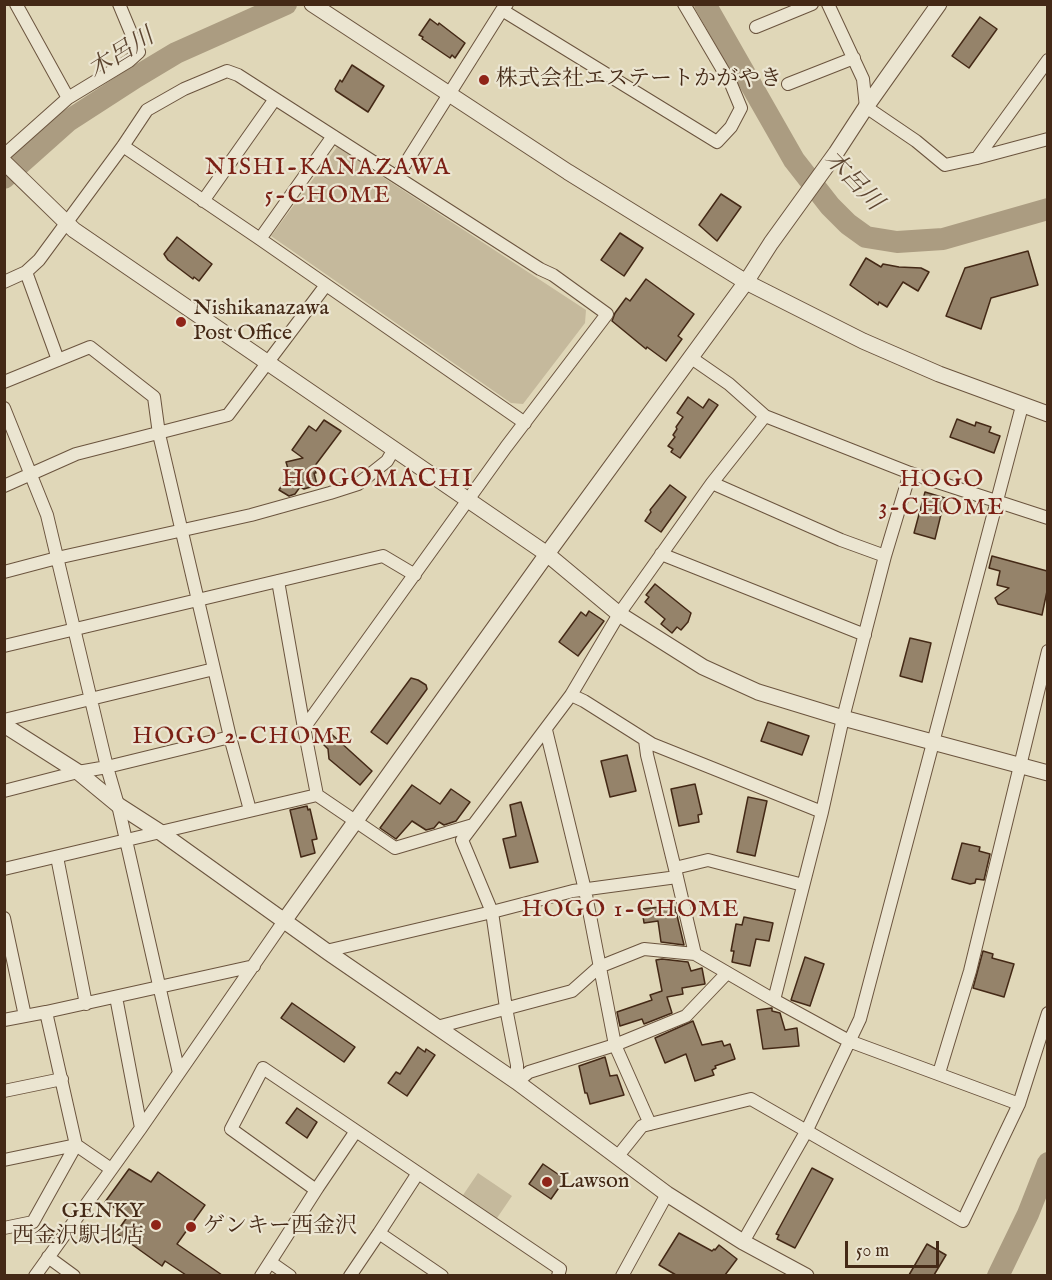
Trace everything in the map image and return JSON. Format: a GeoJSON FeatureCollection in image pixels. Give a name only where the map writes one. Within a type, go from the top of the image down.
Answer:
{"type":"FeatureCollection","features":[{"type":"Feature","properties":{"kind":"street"},"geometry":{"type":"LineString","coordinates":[[16,4],[69,98]]}},
{"type":"Feature","properties":{"kind":"street"},"geometry":{"type":"LineString","coordinates":[[397,177],[505,8],[717,142],[730,128],[741,108],[731,84],[684,4]]}},
{"type":"Feature","properties":{"kind":"street"},"geometry":{"type":"LineString","coordinates":[[756,27],[812,4]]}},
{"type":"Feature","properties":{"kind":"street"},"geometry":{"type":"LineString","coordinates":[[828,4],[863,79],[866,107],[916,141],[945,165],[1047,139]]}},
{"type":"Feature","properties":{"kind":"street"},"geometry":{"type":"LineString","coordinates":[[35,1275],[141,1128],[284,921],[547,554],[746,282],[939,4]]}},
{"type":"Feature","properties":{"kind":"street"},"geometry":{"type":"LineString","coordinates":[[123,6],[139,52],[129,61],[69,98],[5,160],[67,222],[547,554],[620,614],[703,667],[758,692],[843,718],[1047,773]]}},
{"type":"Feature","properties":{"kind":"street"},"geometry":{"type":"LineString","coordinates":[[315,7],[449,96],[669,236],[746,282],[863,341],[939,374],[1047,414]]}},
{"type":"Feature","properties":{"kind":"street"},"geometry":{"type":"LineString","coordinates":[[788,84],[854,58]]}},
{"type":"Feature","properties":{"kind":"street"},"geometry":{"type":"LineString","coordinates":[[977,158],[1047,60]]}},
{"type":"Feature","properties":{"kind":"street"},"geometry":{"type":"LineString","coordinates":[[4,282],[26,273],[39,260],[147,110],[184,89],[227,70],[530,263],[553,275],[607,314],[468,500],[304,728]]}},
{"type":"Feature","properties":{"kind":"street"},"geometry":{"type":"LineString","coordinates":[[203,201],[275,99]]}},
{"type":"Feature","properties":{"kind":"street"},"geometry":{"type":"LineString","coordinates":[[260,239],[333,136]]}},
{"type":"Feature","properties":{"kind":"street"},"geometry":{"type":"LineString","coordinates":[[123,146],[525,423]]}},
{"type":"Feature","properties":{"kind":"street"},"geometry":{"type":"LineString","coordinates":[[26,273],[58,360]]}},
{"type":"Feature","properties":{"kind":"street"},"geometry":{"type":"LineString","coordinates":[[4,486],[31,476],[76,454],[228,416],[326,285]]}},
{"type":"Feature","properties":{"kind":"street"},"geometry":{"type":"LineString","coordinates":[[4,382],[90,347],[154,397],[159,434],[230,737],[250,810]]}},
{"type":"Feature","properties":{"kind":"street"},"geometry":{"type":"LineString","coordinates":[[690,357],[729,384],[765,416],[910,474],[1047,518]]}},
{"type":"Feature","properties":{"kind":"street"},"geometry":{"type":"LineString","coordinates":[[743,1242],[806,1132],[860,1019],[1022,406]]}},
{"type":"Feature","properties":{"kind":"street"},"geometry":{"type":"LineString","coordinates":[[4,408],[47,515],[118,805],[179,1073]]}},
{"type":"Feature","properties":{"kind":"street"},"geometry":{"type":"LineString","coordinates":[[517,1082],[517,1065],[492,912],[462,840],[572,696],[620,614],[661,554],[712,483],[765,416]]}},
{"type":"Feature","properties":{"kind":"street"},"geometry":{"type":"LineString","coordinates":[[4,572],[251,515],[358,484],[387,461],[393,449]]}},
{"type":"Feature","properties":{"kind":"street"},"geometry":{"type":"LineString","coordinates":[[774,1000],[822,812],[843,718],[885,556],[910,474]]}},
{"type":"Feature","properties":{"kind":"street"},"geometry":{"type":"LineString","coordinates":[[712,483],[841,540],[885,556]]}},
{"type":"Feature","properties":{"kind":"street"},"geometry":{"type":"LineString","coordinates":[[661,554],[865,635]]}},
{"type":"Feature","properties":{"kind":"street"},"geometry":{"type":"LineString","coordinates":[[4,646],[198,598],[383,556],[415,575]]}},
{"type":"Feature","properties":{"kind":"street"},"geometry":{"type":"LineString","coordinates":[[278,581],[317,795],[395,848],[473,825]]}},
{"type":"Feature","properties":{"kind":"street"},"geometry":{"type":"LineString","coordinates":[[939,1073],[970,971],[1047,651]]}},
{"type":"Feature","properties":{"kind":"street"},"geometry":{"type":"LineString","coordinates":[[4,720],[214,669]]}},
{"type":"Feature","properties":{"kind":"street"},"geometry":{"type":"LineString","coordinates":[[572,696],[584,701],[652,744],[822,812]]}},
{"type":"Feature","properties":{"kind":"street"},"geometry":{"type":"LineString","coordinates":[[4,725],[78,772],[118,805],[517,1082],[668,1194],[743,1242],[806,1275]]}},
{"type":"Feature","properties":{"kind":"street"},"geometry":{"type":"LineString","coordinates":[[546,730],[585,890],[615,1045],[650,1124]]}},
{"type":"Feature","properties":{"kind":"street"},"geometry":{"type":"LineString","coordinates":[[4,791],[230,737]]}},
{"type":"Feature","properties":{"kind":"street"},"geometry":{"type":"LineString","coordinates":[[645,740],[695,954]]}},
{"type":"Feature","properties":{"kind":"street"},"geometry":{"type":"LineString","coordinates":[[4,869],[317,795]]}},
{"type":"Feature","properties":{"kind":"street"},"geometry":{"type":"LineString","coordinates":[[57,857],[86,1004]]}},
{"type":"Feature","properties":{"kind":"street"},"geometry":{"type":"LineString","coordinates":[[326,951],[573,891],[676,873],[708,860],[803,885]]}},
{"type":"Feature","properties":{"kind":"street"},"geometry":{"type":"LineString","coordinates":[[4,918],[25,1016]]}},
{"type":"Feature","properties":{"kind":"street"},"geometry":{"type":"LineString","coordinates":[[437,1027],[572,991],[599,967],[644,949],[695,954],[849,1041],[1018,1104]]}},
{"type":"Feature","properties":{"kind":"street"},"geometry":{"type":"LineString","coordinates":[[4,1020],[254,966]]}},
{"type":"Feature","properties":{"kind":"street"},"geometry":{"type":"LineString","coordinates":[[517,1082],[529,1072],[615,1045],[686,1016],[728,974]]}},
{"type":"Feature","properties":{"kind":"street"},"geometry":{"type":"LineString","coordinates":[[116,997],[141,1128]]}},
{"type":"Feature","properties":{"kind":"street"},"geometry":{"type":"LineString","coordinates":[[4,1228],[33,1222],[76,1145],[46,1012]]}},
{"type":"Feature","properties":{"kind":"street"},"geometry":{"type":"LineString","coordinates":[[618,1156],[642,1126],[751,1099],[963,1221],[1018,1104],[1047,1013]]}},
{"type":"Feature","properties":{"kind":"street"},"geometry":{"type":"LineString","coordinates":[[318,1187],[316,1190],[231,1129],[263,1068],[560,1269],[558,1275]]}},
{"type":"Feature","properties":{"kind":"street"},"geometry":{"type":"LineString","coordinates":[[4,1091],[62,1079]]}},
{"type":"Feature","properties":{"kind":"street"},"geometry":{"type":"LineString","coordinates":[[261,1275],[356,1131]]}},
{"type":"Feature","properties":{"kind":"street"},"geometry":{"type":"LineString","coordinates":[[4,1160],[76,1145],[111,1169]]}},
{"type":"Feature","properties":{"kind":"street"},"geometry":{"type":"LineString","coordinates":[[350,1275],[418,1173]]}},
{"type":"Feature","properties":{"kind":"street"},"geometry":{"type":"LineString","coordinates":[[622,1275],[668,1194]]}},
{"type":"Feature","properties":{"kind":"street"},"geometry":{"type":"LineString","coordinates":[[379,1233],[442,1275]]}},
{"type":"Feature","properties":{"kind":"street"},"geometry":{"type":"LineString","coordinates":[[48,1257],[74,1275]]}},
{"type":"Feature","properties":{"kind":"street"},"geometry":{"type":"LineString","coordinates":[[270,1262],[290,1275]]}},
{"type":"Feature","properties":{"kind":"shaded area"},"geometry":{"type":"Polygon","coordinates":[[[337,147],[586,310],[585,323],[523,404],[511,403],[271,236],[337,147]]]}},
{"type":"Feature","properties":{"kind":"shaded area"},"geometry":{"type":"Polygon","coordinates":[[[478,1173],[512,1196],[495,1221],[461,1198],[478,1173]]]}},
{"type":"Feature","properties":{"kind":"building"},"geometry":{"type":"Polygon","coordinates":[[[980,17],[997,29],[969,68],[952,56],[980,17]]]}},
{"type":"Feature","properties":{"kind":"building"},"geometry":{"type":"Polygon","coordinates":[[[430,19],[465,43],[455,58],[452,55],[450,58],[419,35],[430,19]]]}},
{"type":"Feature","properties":{"kind":"building"},"geometry":{"type":"Polygon","coordinates":[[[352,65],[384,86],[368,112],[335,89],[352,65]]]}},
{"type":"Feature","properties":{"kind":"building"},"geometry":{"type":"Polygon","coordinates":[[[721,194],[741,207],[717,241],[699,225],[721,194]]]}},
{"type":"Feature","properties":{"kind":"building"},"geometry":{"type":"Polygon","coordinates":[[[620,233],[643,248],[624,276],[601,260],[620,233]]]}},
{"type":"Feature","properties":{"kind":"building"},"geometry":{"type":"Polygon","coordinates":[[[177,237],[212,264],[199,281],[168,260],[164,254],[177,237]]]}},
{"type":"Feature","properties":{"kind":"building"},"geometry":{"type":"Polygon","coordinates":[[[1028,251],[1038,285],[991,298],[981,329],[946,316],[965,268],[1028,251]]]}},
{"type":"Feature","properties":{"kind":"building"},"geometry":{"type":"Polygon","coordinates":[[[866,258],[881,267],[883,264],[921,268],[929,272],[918,291],[903,282],[887,307],[879,302],[878,305],[850,285],[866,258]]]}},
{"type":"Feature","properties":{"kind":"building"},"geometry":{"type":"Polygon","coordinates":[[[646,279],[694,314],[678,336],[682,339],[666,361],[647,347],[646,349],[612,321],[626,298],[630,301],[646,279]]]}},
{"type":"Feature","properties":{"kind":"building"},"geometry":{"type":"Polygon","coordinates":[[[688,397],[703,408],[709,399],[718,405],[680,458],[671,452],[673,449],[668,446],[675,437],[673,435],[676,427],[683,417],[677,413],[688,397]]]}},
{"type":"Feature","properties":{"kind":"building"},"geometry":{"type":"Polygon","coordinates":[[[957,419],[975,426],[976,422],[991,427],[989,432],[1000,436],[994,453],[950,437],[957,419]]]}},
{"type":"Feature","properties":{"kind":"building"},"geometry":{"type":"Polygon","coordinates":[[[324,420],[341,431],[314,467],[317,485],[304,489],[300,487],[295,494],[289,496],[279,490],[287,477],[286,473],[289,472],[286,462],[303,458],[292,450],[309,426],[316,431],[324,420]]]}},
{"type":"Feature","properties":{"kind":"building"},"geometry":{"type":"Polygon","coordinates":[[[670,485],[686,497],[661,532],[645,521],[650,510],[670,485]]]}},
{"type":"Feature","properties":{"kind":"building"},"geometry":{"type":"Polygon","coordinates":[[[925,492],[945,498],[935,539],[914,533],[925,492]]]}},
{"type":"Feature","properties":{"kind":"building"},"geometry":{"type":"Polygon","coordinates":[[[992,556],[1047,571],[1047,591],[1042,615],[998,604],[995,598],[1009,588],[997,585],[1000,571],[989,568],[992,556]]]}},
{"type":"Feature","properties":{"kind":"building"},"geometry":{"type":"Polygon","coordinates":[[[655,584],[691,613],[688,622],[681,630],[677,627],[672,633],[661,624],[665,619],[645,602],[649,597],[646,595],[655,584]]]}},
{"type":"Feature","properties":{"kind":"building"},"geometry":{"type":"Polygon","coordinates":[[[589,611],[604,621],[578,656],[559,642],[581,612],[586,616],[589,611]]]}},
{"type":"Feature","properties":{"kind":"building"},"geometry":{"type":"Polygon","coordinates":[[[910,638],[931,643],[922,682],[900,676],[910,638]]]}},
{"type":"Feature","properties":{"kind":"building"},"geometry":{"type":"Polygon","coordinates":[[[411,678],[426,685],[427,689],[387,744],[371,732],[411,678]]]}},
{"type":"Feature","properties":{"kind":"building"},"geometry":{"type":"Polygon","coordinates":[[[768,722],[809,736],[802,755],[761,741],[768,722]]]}},
{"type":"Feature","properties":{"kind":"building"},"geometry":{"type":"Polygon","coordinates":[[[328,731],[372,771],[360,785],[329,759],[328,749],[320,741],[328,731]]]}},
{"type":"Feature","properties":{"kind":"building"},"geometry":{"type":"Polygon","coordinates":[[[627,755],[636,791],[610,797],[601,761],[627,755]]]}},
{"type":"Feature","properties":{"kind":"building"},"geometry":{"type":"Polygon","coordinates":[[[695,784],[702,814],[698,815],[699,822],[679,826],[671,789],[695,784]]]}},
{"type":"Feature","properties":{"kind":"building"},"geometry":{"type":"Polygon","coordinates":[[[412,785],[440,804],[451,789],[470,802],[456,821],[444,825],[439,822],[434,828],[426,830],[412,821],[396,839],[380,828],[412,785]]]}},
{"type":"Feature","properties":{"kind":"building"},"geometry":{"type":"Polygon","coordinates":[[[748,797],[767,801],[755,856],[737,852],[748,797]]]}},
{"type":"Feature","properties":{"kind":"building"},"geometry":{"type":"Polygon","coordinates":[[[521,802],[538,862],[510,868],[503,839],[516,836],[510,805],[521,802]]]}},
{"type":"Feature","properties":{"kind":"building"},"geometry":{"type":"Polygon","coordinates":[[[307,806],[308,810],[310,809],[317,839],[312,840],[315,853],[301,857],[290,810],[307,806]]]}},
{"type":"Feature","properties":{"kind":"building"},"geometry":{"type":"Polygon","coordinates":[[[962,843],[980,847],[979,851],[990,854],[984,880],[976,879],[975,883],[970,884],[952,879],[962,843]]]}},
{"type":"Feature","properties":{"kind":"building"},"geometry":{"type":"Polygon","coordinates":[[[675,907],[684,945],[661,942],[658,921],[644,923],[642,909],[675,907]]]}},
{"type":"Feature","properties":{"kind":"building"},"geometry":{"type":"Polygon","coordinates":[[[744,917],[773,923],[769,941],[756,939],[750,966],[732,962],[734,951],[731,951],[736,924],[742,925],[744,917]]]}},
{"type":"Feature","properties":{"kind":"building"},"geometry":{"type":"Polygon","coordinates":[[[983,951],[993,954],[992,958],[1014,964],[1004,997],[973,988],[983,951]]]}},
{"type":"Feature","properties":{"kind":"building"},"geometry":{"type":"Polygon","coordinates":[[[805,957],[824,964],[810,1006],[791,1000],[805,957]]]}},
{"type":"Feature","properties":{"kind":"building"},"geometry":{"type":"Polygon","coordinates":[[[656,960],[688,962],[691,971],[702,968],[705,984],[682,988],[683,994],[667,997],[672,1013],[644,1024],[642,1019],[620,1026],[617,1012],[652,1000],[650,995],[662,991],[656,960]]]}},
{"type":"Feature","properties":{"kind":"building"},"geometry":{"type":"Polygon","coordinates":[[[292,1003],[355,1047],[344,1062],[281,1018],[292,1003]]]}},
{"type":"Feature","properties":{"kind":"building"},"geometry":{"type":"Polygon","coordinates":[[[772,1008],[772,1011],[780,1013],[785,1030],[797,1028],[799,1046],[763,1049],[757,1010],[772,1008]]]}},
{"type":"Feature","properties":{"kind":"building"},"geometry":{"type":"Polygon","coordinates":[[[693,1021],[702,1045],[722,1041],[724,1046],[730,1044],[735,1059],[715,1066],[716,1068],[712,1070],[714,1075],[695,1081],[686,1054],[665,1063],[655,1038],[693,1021]]]}},
{"type":"Feature","properties":{"kind":"building"},"geometry":{"type":"Polygon","coordinates":[[[418,1047],[435,1055],[407,1096],[388,1083],[396,1072],[400,1074],[418,1047]]]}},
{"type":"Feature","properties":{"kind":"building"},"geometry":{"type":"Polygon","coordinates":[[[605,1057],[610,1076],[617,1075],[624,1095],[590,1104],[579,1066],[605,1057]]]}},
{"type":"Feature","properties":{"kind":"building"},"geometry":{"type":"Polygon","coordinates":[[[297,1108],[317,1122],[307,1138],[286,1123],[297,1108]]]}},
{"type":"Feature","properties":{"kind":"building","name":"Lawson"},"geometry":{"type":"Polygon","coordinates":[[[543,1164],[565,1179],[551,1199],[529,1184],[543,1164]]]}},
{"type":"Feature","properties":{"kind":"building"},"geometry":{"type":"Polygon","coordinates":[[[812,1168],[833,1179],[795,1248],[777,1239],[779,1235],[776,1234],[812,1168]]]}},
{"type":"Feature","properties":{"kind":"building","name":"GENKY 西金沢駅北店"},"geometry":{"type":"Polygon","coordinates":[[[129,1169],[151,1182],[158,1172],[205,1205],[177,1244],[222,1275],[186,1275],[165,1261],[162,1266],[116,1233],[128,1216],[105,1202],[129,1169]]]}},
{"type":"Feature","properties":{"kind":"building"},"geometry":{"type":"Polygon","coordinates":[[[679,1233],[712,1251],[719,1245],[737,1259],[725,1275],[676,1275],[659,1265],[679,1233]]]}},
{"type":"Feature","properties":{"kind":"building"},"geometry":{"type":"Polygon","coordinates":[[[927,1244],[946,1255],[934,1275],[909,1275],[927,1244]]]}},
{"type":"Feature","properties":{"kind":"waterway","name":"木呂川"},"geometry":{"type":"LineString","coordinates":[[4,178],[68,121],[136,77],[176,53],[286,4]]}},
{"type":"Feature","properties":{"kind":"waterway","name":"木呂川"},"geometry":{"type":"LineString","coordinates":[[705,4],[794,160],[830,206],[848,224],[866,237],[897,242],[943,239],[1048,209]]}},
{"type":"Feature","properties":{"kind":"waterway"},"geometry":{"type":"LineString","coordinates":[[998,1276],[1028,1214],[1048,1163]]}},
{"type":"Feature","properties":{"kind":"place","name":"株式会社エステートかがやき"},"geometry":{"type":"Point","coordinates":[484,80]}},
{"type":"Feature","properties":{"kind":"place","name":"Nishikanazawa Post Office"},"geometry":{"type":"Point","coordinates":[181,322]}},
{"type":"Feature","properties":{"kind":"place","name":"Lawson"},"geometry":{"type":"Point","coordinates":[547,1182]}},
{"type":"Feature","properties":{"kind":"place","name":"GENKY 西金沢駅北店"},"geometry":{"type":"Point","coordinates":[156,1225]}},
{"type":"Feature","properties":{"kind":"place","name":"ゲンキー西金沢"},"geometry":{"type":"Point","coordinates":[191,1227]}},
{"type":"Feature","properties":{"kind":"district","name":"NISHI-KANAZAWA 5-CHOME"},"geometry":{"type":"Point","coordinates":[328,183]}},
{"type":"Feature","properties":{"kind":"district","name":"HOGOMACHI"},"geometry":{"type":"Point","coordinates":[378,481]}},
{"type":"Feature","properties":{"kind":"district","name":"HOGO 3-CHOME"},"geometry":{"type":"Point","coordinates":[942,495]}},
{"type":"Feature","properties":{"kind":"district","name":"HOGO 2-CHOME"},"geometry":{"type":"Point","coordinates":[243,738]}},
{"type":"Feature","properties":{"kind":"district","name":"HOGO 1-CHOME"},"geometry":{"type":"Point","coordinates":[631,911]}}]}
